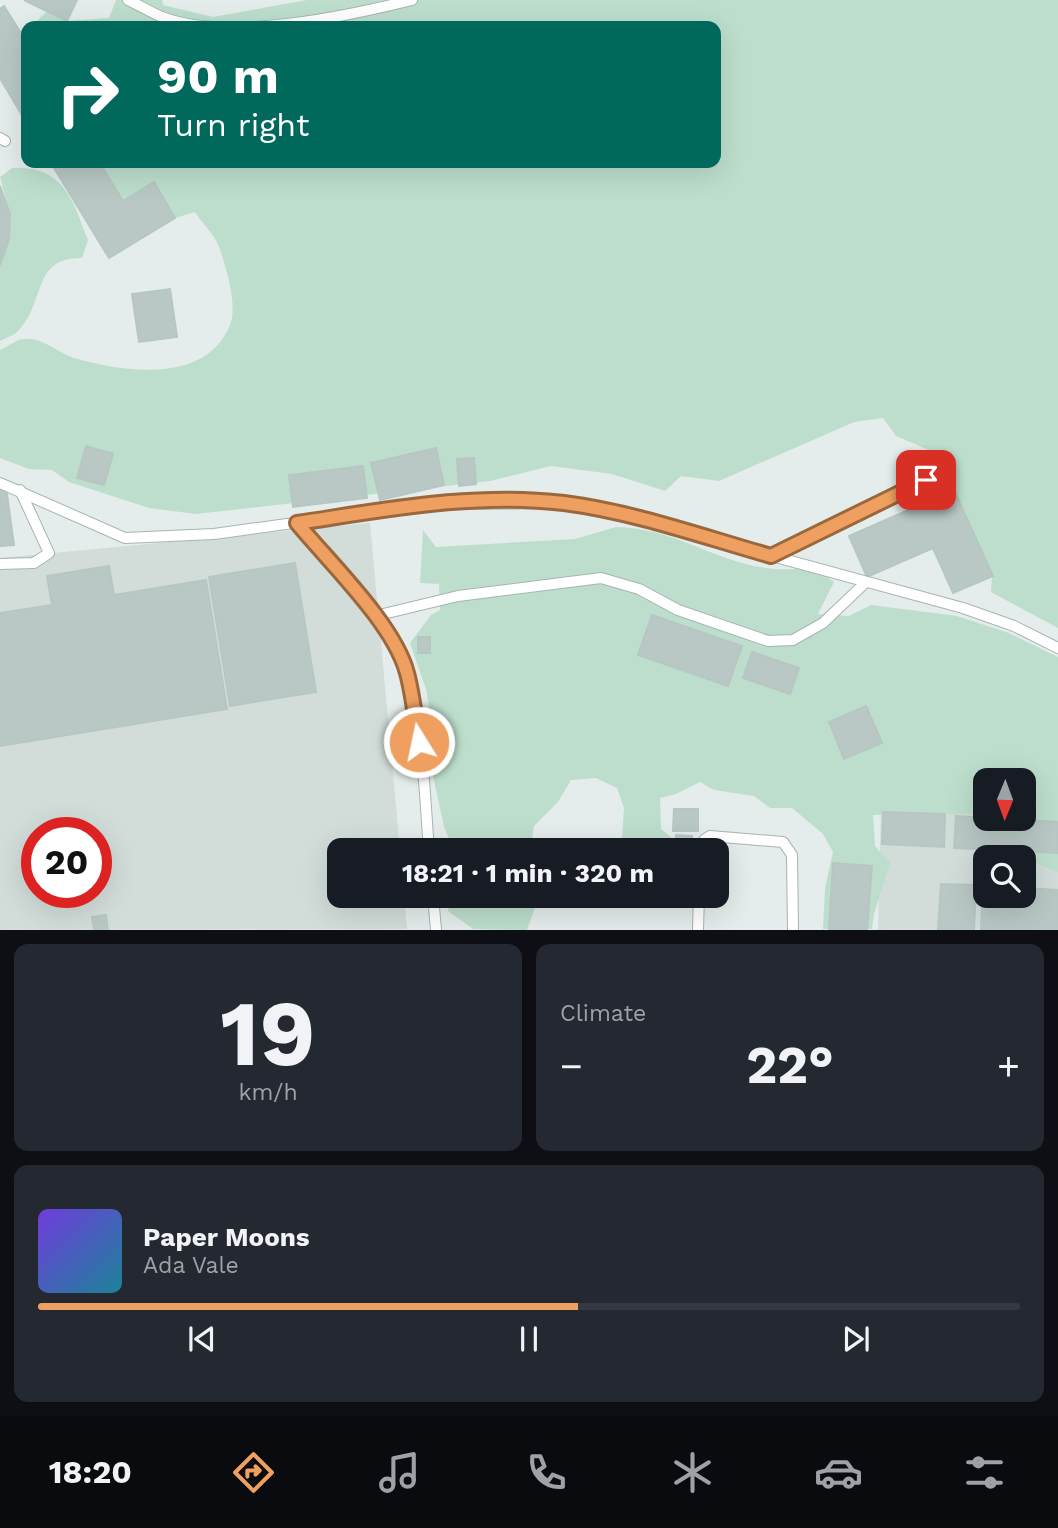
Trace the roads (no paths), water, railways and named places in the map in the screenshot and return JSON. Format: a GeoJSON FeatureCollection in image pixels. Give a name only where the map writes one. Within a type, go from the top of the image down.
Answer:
{"type":"FeatureCollection","features":[{"type":"Feature","properties":{"kind":"lane"},"geometry":{"type":"LineString","coordinates":[[302,21],[369,11],[412,0]]}},
{"type":"Feature","properties":{"kind":"lane"},"geometry":{"type":"LineString","coordinates":[[132,1],[163,17],[184,21]]}},
{"type":"Feature","properties":{"kind":"lane"},"geometry":{"type":"LineString","coordinates":[[771,556],[926,480]]}},
{"type":"Feature","properties":{"kind":"lane"},"geometry":{"type":"LineString","coordinates":[[0,483],[125,538],[214,534],[430,504],[562,503],[603,510],[964,608],[1014,626],[1058,648]]}},
{"type":"Feature","properties":{"kind":"lane"},"geometry":{"type":"LineString","coordinates":[[0,564],[34,563],[49,553],[20,490]]}},
{"type":"Feature","properties":{"kind":"lane"},"geometry":{"type":"LineString","coordinates":[[297,523],[375,616],[393,641],[407,672],[419,742],[428,838]]}},
{"type":"Feature","properties":{"kind":"lane"},"geometry":{"type":"LineString","coordinates":[[375,616],[458,596],[601,578],[639,589],[678,610],[768,641],[793,640],[823,623],[865,583]]}},
{"type":"Feature","properties":{"kind":"lane"},"geometry":{"type":"LineString","coordinates":[[707,838],[710,836],[783,842],[789,847],[792,855],[793,929]]}},
{"type":"Feature","properties":{"kind":"lane"},"geometry":{"type":"LineString","coordinates":[[434,908],[436,929]]}},
{"type":"Feature","properties":{"kind":"lane"},"geometry":{"type":"LineString","coordinates":[[698,929],[699,908]]}}]}
